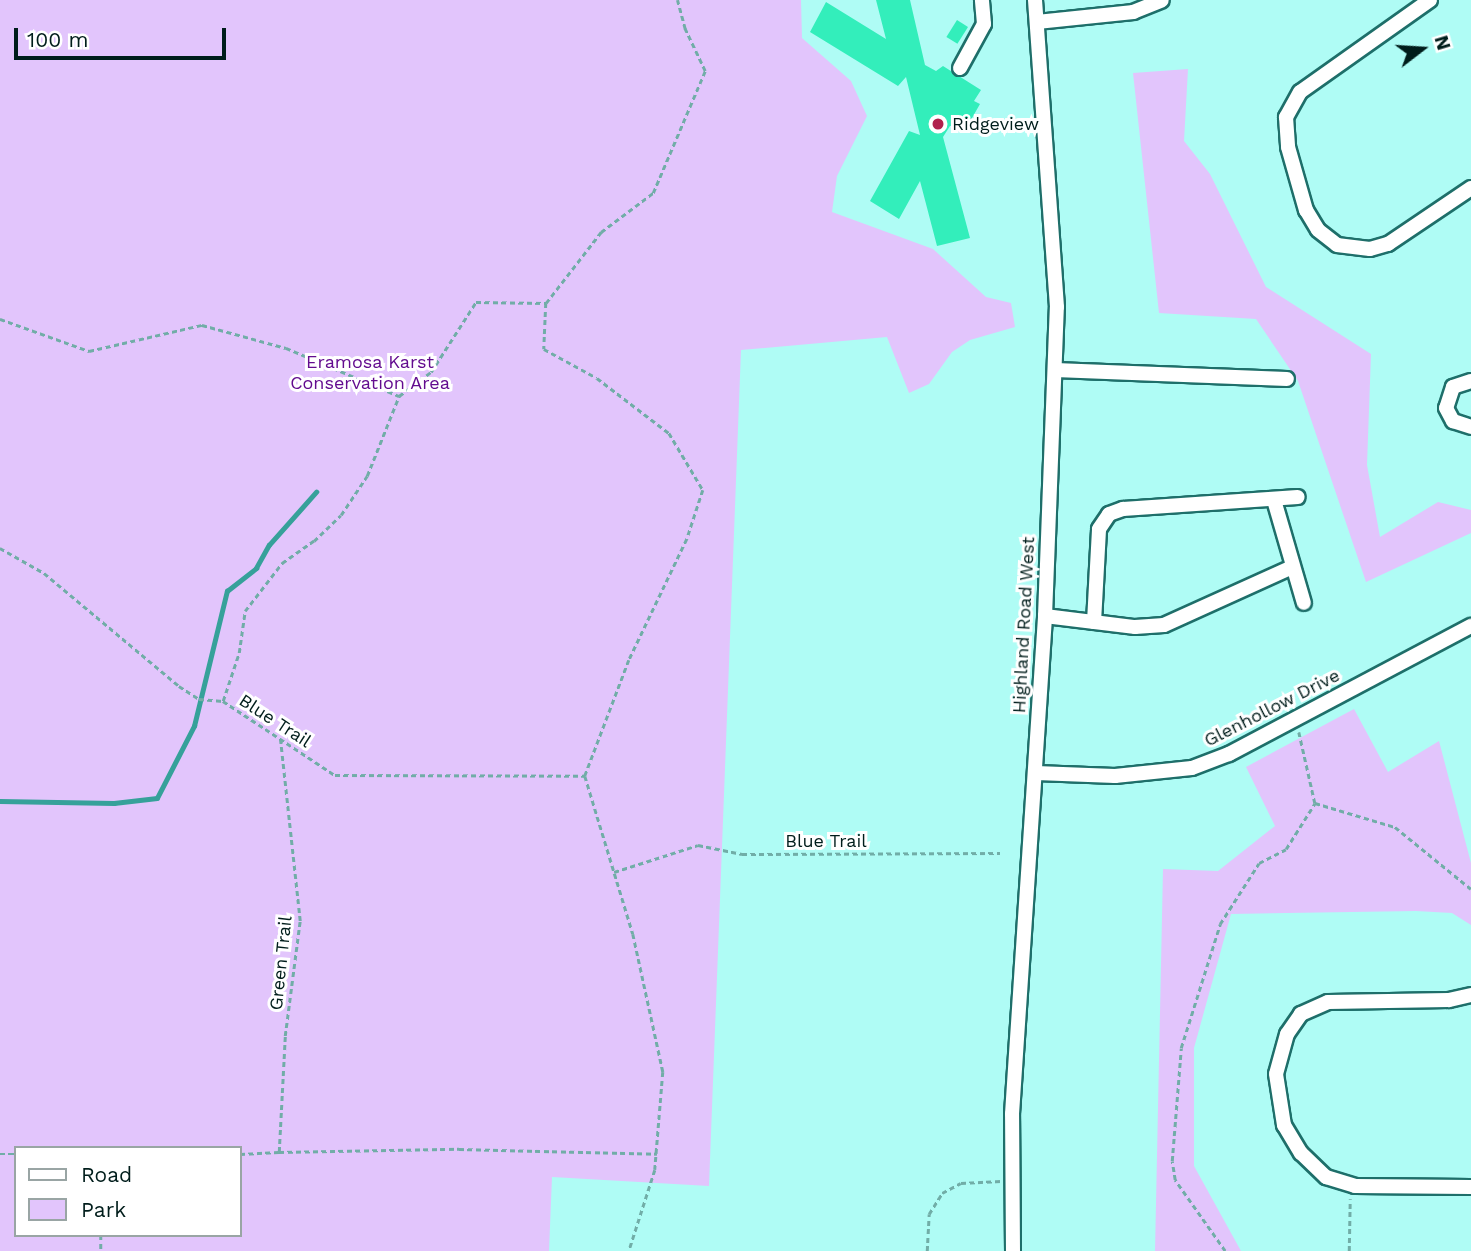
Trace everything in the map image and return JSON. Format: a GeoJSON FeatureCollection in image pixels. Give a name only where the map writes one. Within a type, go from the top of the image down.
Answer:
{"type":"FeatureCollection","features":[{"type":"Feature","properties":{"kind":"street"},"geometry":{"type":"LineString","coordinates":[[960,68],[984,24],[982,0]]}},
{"type":"Feature","properties":{"kind":"street","name":"Highland Road West"},"geometry":{"type":"LineString","coordinates":[[1013,1251],[1011,1180],[1045,616],[1058,307],[1035,0]]}},
{"type":"Feature","properties":{"kind":"street"},"geometry":{"type":"LineString","coordinates":[[1037,22],[1162,0]]}},
{"type":"Feature","properties":{"kind":"street"},"geometry":{"type":"LineString","coordinates":[[1430,0],[1300,92],[1286,117],[1288,148],[1306,209],[1318,230],[1337,245],[1370,249],[1388,244],[1471,188]]}},
{"type":"Feature","properties":{"kind":"street"},"geometry":{"type":"LineString","coordinates":[[1055,370],[1287,379]]}},
{"type":"Feature","properties":{"kind":"street"},"geometry":{"type":"LineString","coordinates":[[1471,381],[1453,387],[1446,401],[1453,421],[1471,427]]}},
{"type":"Feature","properties":{"kind":"street"},"geometry":{"type":"LineString","coordinates":[[1094,622],[1099,529],[1109,514],[1123,509],[1298,497]]}},
{"type":"Feature","properties":{"kind":"street"},"geometry":{"type":"LineString","coordinates":[[1274,500],[1290,568],[1304,603]]}},
{"type":"Feature","properties":{"kind":"street"},"geometry":{"type":"LineString","coordinates":[[1045,616],[1094,622],[1164,625],[1290,568]]}},
{"type":"Feature","properties":{"kind":"street","name":"Glenhollow Drive"},"geometry":{"type":"LineString","coordinates":[[1036,773],[1169,774],[1229,754],[1471,626]]}},
{"type":"Feature","properties":{"kind":"street"},"geometry":{"type":"LineString","coordinates":[[1471,995],[1449,1000],[1328,1002],[1301,1014],[1287,1034],[1276,1074],[1284,1125],[1301,1153],[1326,1177],[1350,1185],[1471,1187]]}},
{"type":"Feature","properties":{"kind":"path"},"geometry":{"type":"LineString","coordinates":[[629,1251],[657,1154],[663,1072],[633,934],[585,776],[629,660],[687,539],[703,490],[669,433],[597,378],[544,349],[545,303],[601,232],[653,193],[705,71],[677,0]]}},
{"type":"Feature","properties":{"kind":"path"},"geometry":{"type":"LineString","coordinates":[[223,701],[239,653],[245,611],[282,562],[314,541],[341,515],[366,476],[398,396],[431,372],[476,302],[545,303]]}},
{"type":"Feature","properties":{"kind":"path"},"geometry":{"type":"LineString","coordinates":[[0,319],[89,351],[202,325],[286,348],[398,396]]}},
{"type":"Feature","properties":{"kind":"path","name":"Blue Trail"},"geometry":{"type":"LineString","coordinates":[[0,548],[44,573],[179,686],[199,699],[223,701],[335,775],[585,776]]}},
{"type":"Feature","properties":{"kind":"path"},"geometry":{"type":"LineString","coordinates":[[1225,1251],[1175,1180],[1172,1161],[1181,1048],[1220,923],[1259,863],[1286,849],[1315,803],[1296,718]]}},
{"type":"Feature","properties":{"kind":"path","name":"Green Trail"},"geometry":{"type":"LineString","coordinates":[[279,1152],[285,1036],[300,920],[280,738]]}},
{"type":"Feature","properties":{"kind":"path"},"geometry":{"type":"LineString","coordinates":[[1315,803],[1395,827],[1471,889]]}},
{"type":"Feature","properties":{"kind":"path","name":"Blue Trail"},"geometry":{"type":"LineString","coordinates":[[614,872],[698,845],[742,854],[1000,853]]}},
{"type":"Feature","properties":{"kind":"path"},"geometry":{"type":"LineString","coordinates":[[242,1154],[459,1149],[657,1154]]}},
{"type":"Feature","properties":{"kind":"path"},"geometry":{"type":"LineString","coordinates":[[927,1251],[929,1214],[942,1193],[961,1183],[1011,1180]]}},
{"type":"Feature","properties":{"kind":"path"},"geometry":{"type":"LineString","coordinates":[[1349,1251],[1350,1185]]}},
{"type":"Feature","properties":{"kind":"green space","name":"Eramosa Karst Conservation Area"},"geometry":{"type":"Polygon","coordinates":[[[0,0],[801,0],[802,38],[851,81],[867,116],[837,176],[832,212],[933,249],[986,297],[1011,303],[1015,327],[970,340],[952,352],[929,384],[909,393],[887,337],[741,350],[709,1186],[552,1177],[549,1251],[0,1251],[0,0]]]}},
{"type":"Feature","properties":{"kind":"green space"},"geometry":{"type":"Polygon","coordinates":[[[1188,69],[1184,141],[1210,174],[1266,287],[1371,354],[1367,465],[1380,537],[1438,502],[1471,510],[1471,533],[1366,582],[1298,381],[1256,319],[1159,313],[1133,73],[1188,69]]]}},
{"type":"Feature","properties":{"kind":"green space"},"geometry":{"type":"Polygon","coordinates":[[[1354,709],[1388,772],[1439,741],[1471,863],[1471,925],[1452,913],[1416,911],[1231,914],[1194,1048],[1194,1166],[1241,1251],[1155,1251],[1163,869],[1218,871],[1275,826],[1246,767],[1354,709]]]}},
{"type":"Feature","properties":{"kind":"building","name":"Ridgeview"},"geometry":{"type":"Polygon","coordinates":[[[876,0],[910,0],[925,65],[936,71],[943,66],[981,90],[974,101],[980,104],[968,125],[950,126],[943,137],[970,238],[937,246],[920,181],[899,219],[870,201],[909,131],[920,135],[906,77],[898,86],[810,32],[826,2],[886,39],[876,0]]]}},
{"type":"Feature","properties":{"kind":"building"},"geometry":{"type":"Polygon","coordinates":[[[957,20],[968,27],[957,44],[946,37],[957,20]]]}},
{"type":"Feature","properties":{"kind":"waterway"},"geometry":{"type":"LineString","coordinates":[[0,801],[114,803],[157,798],[194,726],[227,591],[256,568],[269,545],[316,492]]}},
{"type":"Feature","properties":{"kind":"place","name":"Ridgeview"},"geometry":{"type":"Point","coordinates":[938,124]}}]}
